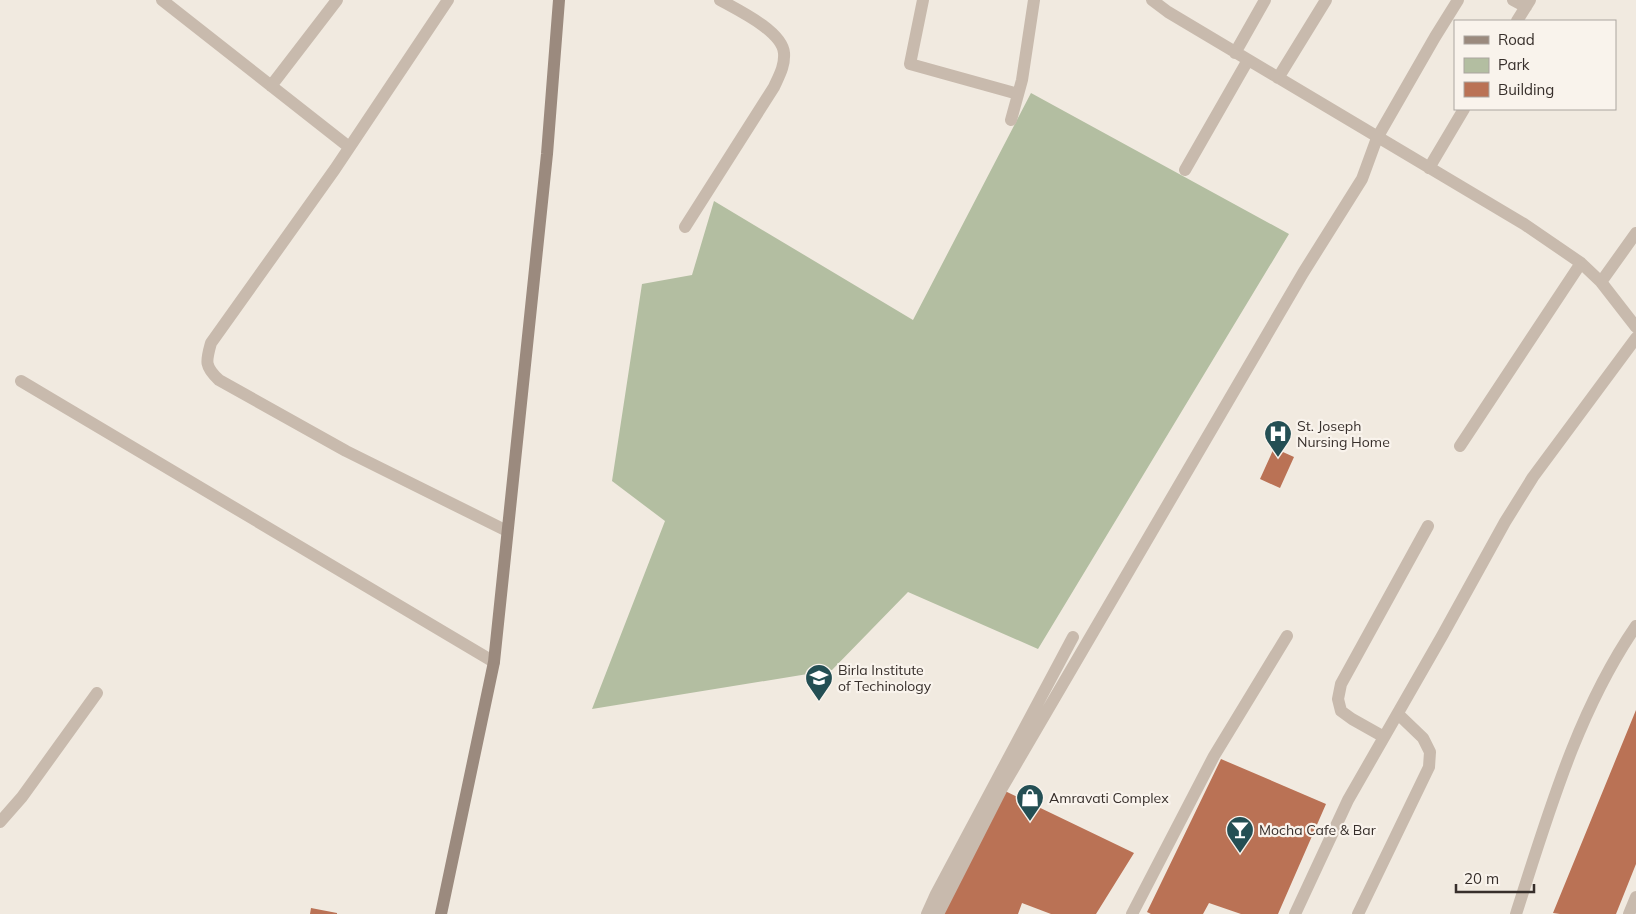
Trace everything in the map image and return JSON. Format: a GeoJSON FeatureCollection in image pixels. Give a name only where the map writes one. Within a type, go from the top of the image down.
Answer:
{"type":"FeatureCollection","features":[{"type":"Feature","properties":{"kind":"main road"},"geometry":{"type":"LineString","coordinates":[[441,914],[494,662],[546,154],[559,0]]}},
{"type":"Feature","properties":{"kind":"street"},"geometry":{"type":"LineString","coordinates":[[162,0],[349,147]]}},
{"type":"Feature","properties":{"kind":"street"},"geometry":{"type":"LineString","coordinates":[[271,86],[337,0]]}},
{"type":"Feature","properties":{"kind":"street"},"geometry":{"type":"LineString","coordinates":[[448,0],[349,147],[211,342],[207,357],[209,371],[219,380],[346,451],[507,531]]}},
{"type":"Feature","properties":{"kind":"street"},"geometry":{"type":"LineString","coordinates":[[685,227],[774,87],[783,68],[784,52],[776,36],[749,16],[720,0]]}},
{"type":"Feature","properties":{"kind":"street"},"geometry":{"type":"LineString","coordinates":[[923,0],[910,64],[1018,94]]}},
{"type":"Feature","properties":{"kind":"street"},"geometry":{"type":"LineString","coordinates":[[1011,120],[1022,80],[1034,0]]}},
{"type":"Feature","properties":{"kind":"street"},"geometry":{"type":"LineString","coordinates":[[1152,0],[1168,12],[1377,138],[1524,224],[1581,263],[1601,282],[1636,327]]}},
{"type":"Feature","properties":{"kind":"street"},"geometry":{"type":"LineString","coordinates":[[1235,52],[1265,0]]}},
{"type":"Feature","properties":{"kind":"street"},"geometry":{"type":"LineString","coordinates":[[1278,78],[1326,0]]}},
{"type":"Feature","properties":{"kind":"street"},"geometry":{"type":"LineString","coordinates":[[938,914],[1002,788],[1303,273],[1362,179],[1377,138],[1458,0]]}},
{"type":"Feature","properties":{"kind":"street"},"geometry":{"type":"LineString","coordinates":[[1514,0],[1528,4],[1518,20]]}},
{"type":"Feature","properties":{"kind":"street"},"geometry":{"type":"LineString","coordinates":[[1186,170],[1248,60]]}},
{"type":"Feature","properties":{"kind":"street"},"geometry":{"type":"LineString","coordinates":[[1428,168],[1463,110]]}},
{"type":"Feature","properties":{"kind":"street"},"geometry":{"type":"LineString","coordinates":[[1601,282],[1636,233]]}},
{"type":"Feature","properties":{"kind":"street"},"geometry":{"type":"LineString","coordinates":[[1460,446],[1581,263]]}},
{"type":"Feature","properties":{"kind":"street"},"geometry":{"type":"LineString","coordinates":[[1295,914],[1348,800],[1505,522],[1533,477],[1636,338]]}},
{"type":"Feature","properties":{"kind":"street"},"geometry":{"type":"LineString","coordinates":[[21,381],[494,662]]}},
{"type":"Feature","properties":{"kind":"street"},"geometry":{"type":"LineString","coordinates":[[1384,737],[1341,711],[1338,699],[1341,684],[1428,526]]}},
{"type":"Feature","properties":{"kind":"street"},"geometry":{"type":"LineString","coordinates":[[1516,914],[1575,741],[1618,652],[1636,626]]}},
{"type":"Feature","properties":{"kind":"street"},"geometry":{"type":"LineString","coordinates":[[1132,914],[1214,756],[1287,636]]}},
{"type":"Feature","properties":{"kind":"street"},"geometry":{"type":"LineString","coordinates":[[927,914],[1073,637]]}},
{"type":"Feature","properties":{"kind":"street"},"geometry":{"type":"LineString","coordinates":[[0,822],[22,797],[97,693]]}},
{"type":"Feature","properties":{"kind":"street"},"geometry":{"type":"LineString","coordinates":[[1358,914],[1429,767],[1430,752],[1422,738],[1398,714]]}},
{"type":"Feature","properties":{"kind":"street"},"geometry":{"type":"LineString","coordinates":[[1630,914],[1636,897]]}},
{"type":"Feature","properties":{"kind":"green space"},"geometry":{"type":"Polygon","coordinates":[[[1031,93],[1289,234],[1038,649],[908,592],[832,670],[592,709],[665,521],[612,481],[642,284],[692,275],[714,201],[913,320],[1031,93]]]}},
{"type":"Feature","properties":{"kind":"building"},"geometry":{"type":"Polygon","coordinates":[[[1274,448],[1294,457],[1280,488],[1260,479],[1274,448]]]}},
{"type":"Feature","properties":{"kind":"building"},"geometry":{"type":"Polygon","coordinates":[[[1636,710],[1636,864],[1616,914],[1553,913],[1636,710]]]}},
{"type":"Feature","properties":{"kind":"building","name":"Mocha Cafe & Bar"},"geometry":{"type":"Polygon","coordinates":[[[1221,759],[1326,804],[1278,914],[1241,914],[1209,903],[1203,914],[1151,914],[1147,912],[1221,759]]]}},
{"type":"Feature","properties":{"kind":"building","name":"Amravati Complex"},"geometry":{"type":"Polygon","coordinates":[[[1005,791],[1134,853],[1096,914],[1051,914],[1022,903],[1018,914],[943,914],[1005,791]]]}},
{"type":"Feature","properties":{"kind":"building"},"geometry":{"type":"Polygon","coordinates":[[[311,908],[337,913],[337,914],[310,914],[311,908]]]}},
{"type":"Feature","properties":{"kind":"place","name":"St. Joseph Nursing Home"},"geometry":{"type":"Point","coordinates":[1278,458]}},
{"type":"Feature","properties":{"kind":"place","name":"Birla Institute of Techinology"},"geometry":{"type":"Point","coordinates":[819,702]}},
{"type":"Feature","properties":{"kind":"place","name":"Amravati Complex"},"geometry":{"type":"Point","coordinates":[1030,822]}},
{"type":"Feature","properties":{"kind":"place","name":"Mocha Cafe & Bar"},"geometry":{"type":"Point","coordinates":[1240,854]}}]}
